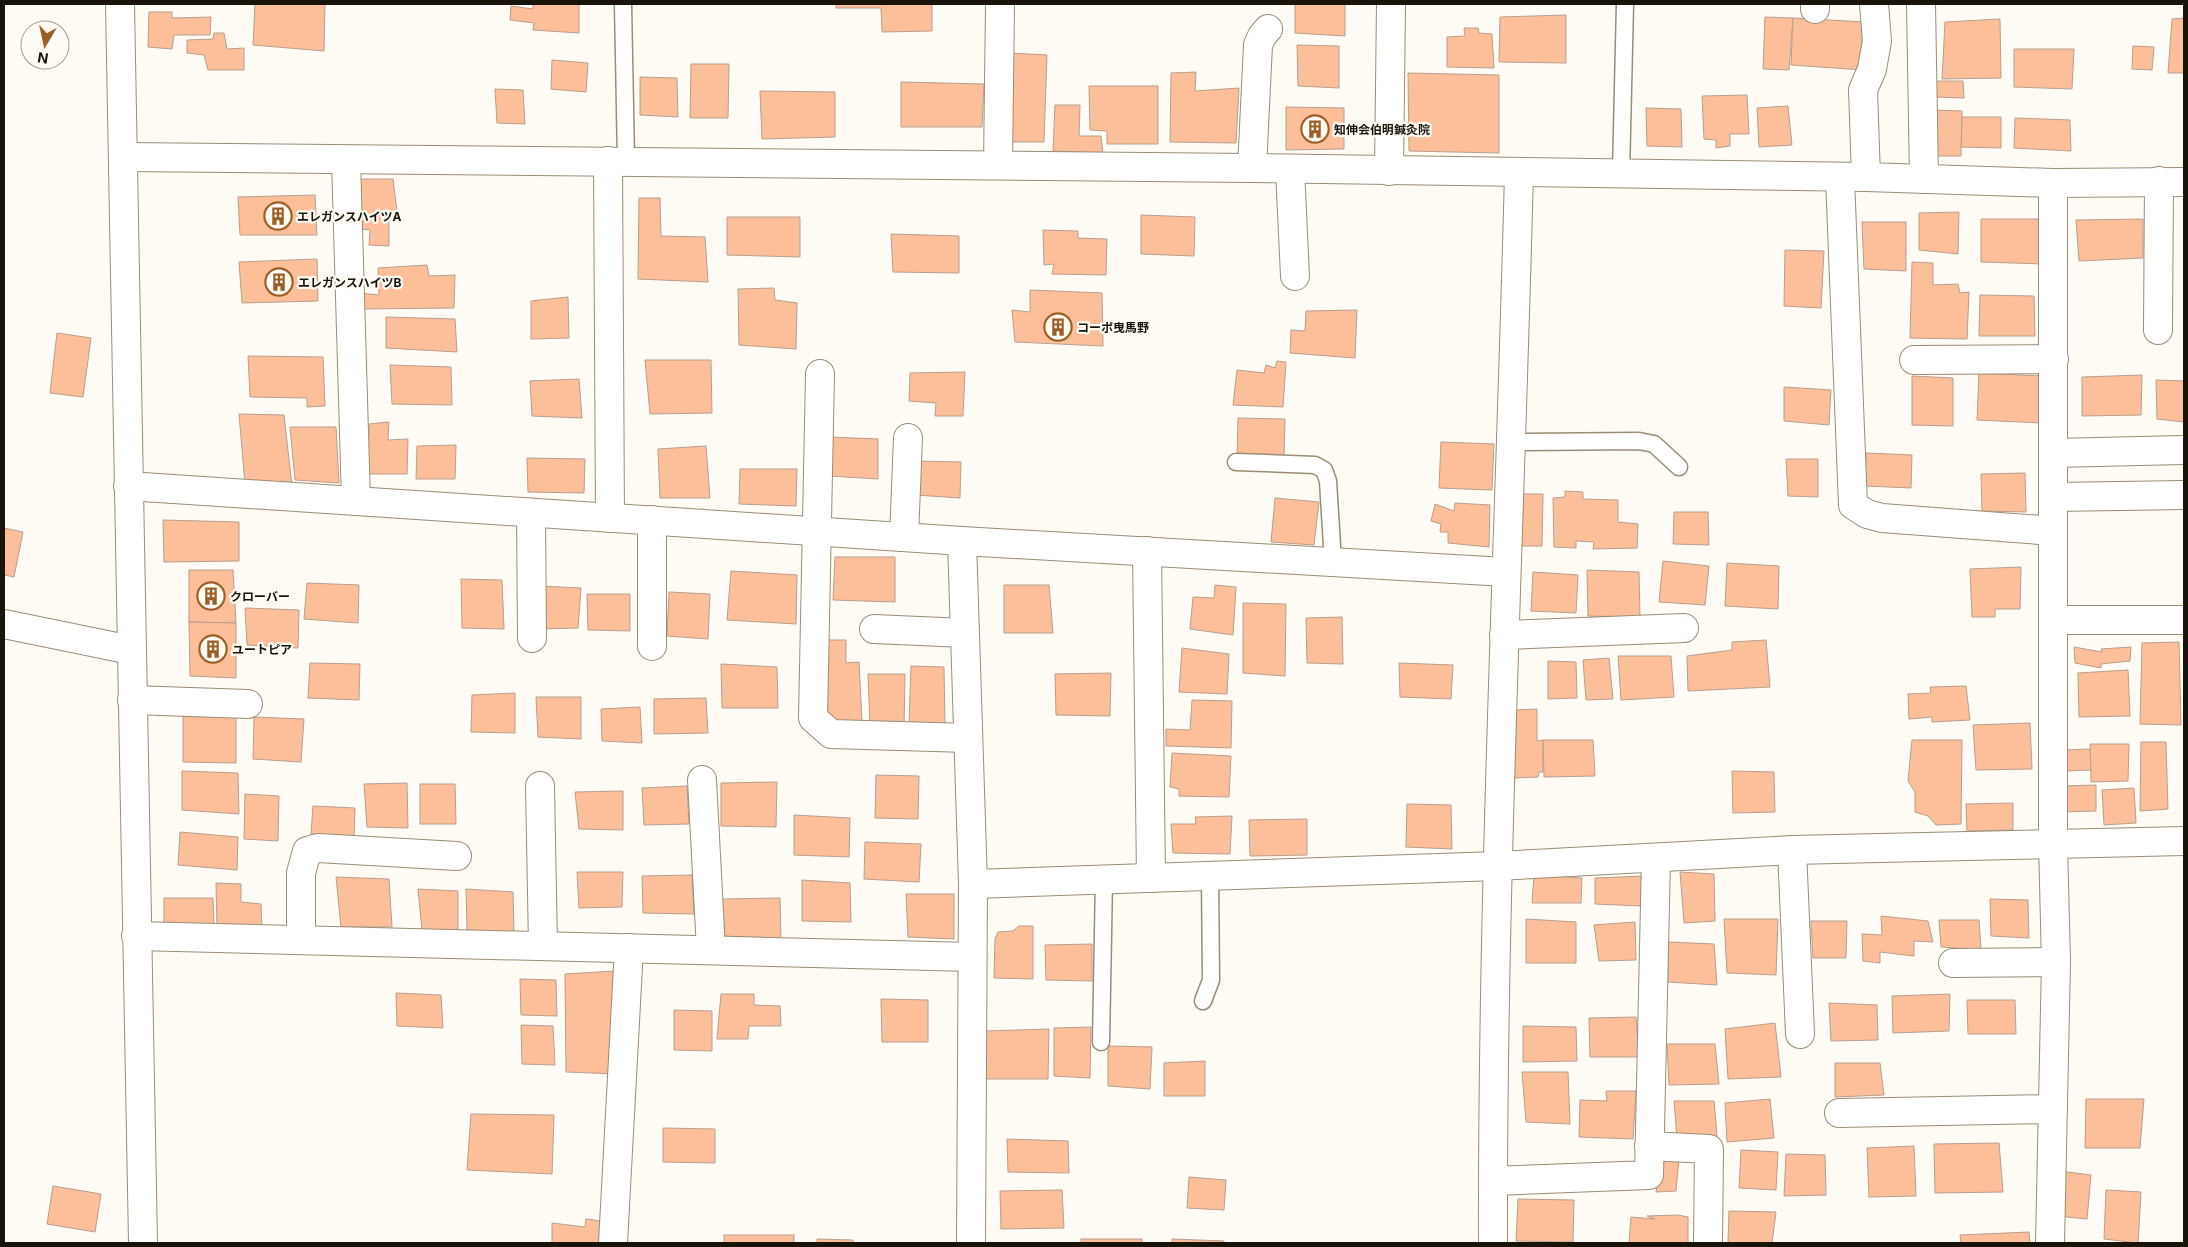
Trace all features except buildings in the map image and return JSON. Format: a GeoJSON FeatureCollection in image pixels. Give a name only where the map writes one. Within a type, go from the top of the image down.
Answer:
{"type":"FeatureCollection","features":[{"type":"Feature","properties":{"kind":"street"},"geometry":{"type":"LineString","coordinates":[[120,4],[143,1243]]}},
{"type":"Feature","properties":{"kind":"street"},"geometry":{"type":"LineString","coordinates":[[998,165],[1000,4]]}},
{"type":"Feature","properties":{"kind":"street"},"geometry":{"type":"LineString","coordinates":[[1389,171],[1391,4]]}},
{"type":"Feature","properties":{"kind":"street"},"geometry":{"type":"LineString","coordinates":[[1874,4],[1877,41],[1872,69],[1863,90],[1853,178],[1853,505],[1867,514],[1882,518],[2053,531]]}},
{"type":"Feature","properties":{"kind":"street"},"geometry":{"type":"LineString","coordinates":[[1921,4],[1924,179]]}},
{"type":"Feature","properties":{"kind":"street"},"geometry":{"type":"LineString","coordinates":[[1252,168],[1258,45],[1268,29]]}},
{"type":"Feature","properties":{"kind":"street"},"geometry":{"type":"LineString","coordinates":[[123,156],[346,160],[1252,168],[1924,179],[2052,183],[2172,181],[2158,330]]}},
{"type":"Feature","properties":{"kind":"street"},"geometry":{"type":"LineString","coordinates":[[346,160],[356,501]]}},
{"type":"Feature","properties":{"kind":"street"},"geometry":{"type":"LineString","coordinates":[[610,518],[617,161]]}},
{"type":"Feature","properties":{"kind":"street"},"geometry":{"type":"LineString","coordinates":[[1290,170],[1295,276]]}},
{"type":"Feature","properties":{"kind":"street"},"geometry":{"type":"LineString","coordinates":[[1493,1243],[1496,866],[1512,442],[1519,172]]}},
{"type":"Feature","properties":{"kind":"street"},"geometry":{"type":"LineString","coordinates":[[2050,1243],[2056,962],[2053,844],[2054,359],[2052,183]]}},
{"type":"Feature","properties":{"kind":"street"},"geometry":{"type":"LineString","coordinates":[[1914,360],[2054,359]]}},
{"type":"Feature","properties":{"kind":"street"},"geometry":{"type":"LineString","coordinates":[[820,374],[813,718],[831,734],[968,738]]}},
{"type":"Feature","properties":{"kind":"street"},"geometry":{"type":"LineString","coordinates":[[904,537],[908,438]]}},
{"type":"Feature","properties":{"kind":"street"},"geometry":{"type":"LineString","coordinates":[[2053,453],[2184,450]]}},
{"type":"Feature","properties":{"kind":"street"},"geometry":{"type":"LineString","coordinates":[[128,486],[904,537],[1506,572]]}},
{"type":"Feature","properties":{"kind":"street"},"geometry":{"type":"LineString","coordinates":[[2053,497],[2184,495]]}},
{"type":"Feature","properties":{"kind":"street"},"geometry":{"type":"LineString","coordinates":[[531,512],[532,638]]}},
{"type":"Feature","properties":{"kind":"street"},"geometry":{"type":"LineString","coordinates":[[652,520],[652,646]]}},
{"type":"Feature","properties":{"kind":"street"},"geometry":{"type":"LineString","coordinates":[[962,540],[973,884],[971,1243]]}},
{"type":"Feature","properties":{"kind":"street"},"geometry":{"type":"LineString","coordinates":[[1147,551],[1151,878]]}},
{"type":"Feature","properties":{"kind":"street"},"geometry":{"type":"LineString","coordinates":[[2054,620],[2184,620]]}},
{"type":"Feature","properties":{"kind":"street"},"geometry":{"type":"LineString","coordinates":[[4,624],[131,650]]}},
{"type":"Feature","properties":{"kind":"street"},"geometry":{"type":"LineString","coordinates":[[1504,635],[1684,628]]}},
{"type":"Feature","properties":{"kind":"street"},"geometry":{"type":"LineString","coordinates":[[874,629],[965,633]]}},
{"type":"Feature","properties":{"kind":"street"},"geometry":{"type":"LineString","coordinates":[[132,700],[248,704]]}},
{"type":"Feature","properties":{"kind":"street"},"geometry":{"type":"LineString","coordinates":[[702,780],[711,950]]}},
{"type":"Feature","properties":{"kind":"street"},"geometry":{"type":"LineString","coordinates":[[540,786],[543,946]]}},
{"type":"Feature","properties":{"kind":"street"},"geometry":{"type":"LineString","coordinates":[[973,884],[1496,866],[1792,850],[2184,841]]}},
{"type":"Feature","properties":{"kind":"street"},"geometry":{"type":"LineString","coordinates":[[301,940],[301,873],[307,851],[318,848],[457,856]]}},
{"type":"Feature","properties":{"kind":"street"},"geometry":{"type":"LineString","coordinates":[[1792,850],[1800,1034]]}},
{"type":"Feature","properties":{"kind":"street"},"geometry":{"type":"LineString","coordinates":[[1492,1181],[1649,1175],[1656,858]]}},
{"type":"Feature","properties":{"kind":"street"},"geometry":{"type":"LineString","coordinates":[[136,936],[972,956]]}},
{"type":"Feature","properties":{"kind":"street"},"geometry":{"type":"LineString","coordinates":[[614,1243],[629,948]]}},
{"type":"Feature","properties":{"kind":"street"},"geometry":{"type":"LineString","coordinates":[[1953,963],[2056,962]]}},
{"type":"Feature","properties":{"kind":"street"},"geometry":{"type":"LineString","coordinates":[[1839,1113],[2053,1109]]}},
{"type":"Feature","properties":{"kind":"street"},"geometry":{"type":"LineString","coordinates":[[1650,1146],[1709,1149],[1708,1243]]}},
{"type":"Feature","properties":{"kind":"lane"},"geometry":{"type":"LineString","coordinates":[[617,161],[623,4]]}},
{"type":"Feature","properties":{"kind":"lane"},"geometry":{"type":"LineString","coordinates":[[1621,174],[1625,4]]}},
{"type":"Feature","properties":{"kind":"lane"},"geometry":{"type":"LineString","coordinates":[[1512,442],[1639,441],[1654,444],[1679,467]]}},
{"type":"Feature","properties":{"kind":"lane"},"geometry":{"type":"LineString","coordinates":[[1236,462],[1315,465],[1324,470],[1328,481],[1333,562]]}},
{"type":"Feature","properties":{"kind":"lane"},"geometry":{"type":"LineString","coordinates":[[1203,1001],[1211,980],[1210,876]]}},
{"type":"Feature","properties":{"kind":"lane"},"geometry":{"type":"LineString","coordinates":[[1101,1042],[1104,879]]}},
{"type":"Feature","properties":{"kind":"place","name":"知伸会伯明鍼灸院"},"geometry":{"type":"Point","coordinates":[1315,129]}},
{"type":"Feature","properties":{"kind":"place","name":"エレガンスハイツA"},"geometry":{"type":"Point","coordinates":[278,216]}},
{"type":"Feature","properties":{"kind":"place","name":"エレガンスハイツB"},"geometry":{"type":"Point","coordinates":[279,282]}},
{"type":"Feature","properties":{"kind":"place","name":"コーポ曳馬野"},"geometry":{"type":"Point","coordinates":[1058,327]}},
{"type":"Feature","properties":{"kind":"place","name":"クローバー"},"geometry":{"type":"Point","coordinates":[211,596]}},
{"type":"Feature","properties":{"kind":"place","name":"ユートピア"},"geometry":{"type":"Point","coordinates":[213,649]}}]}
